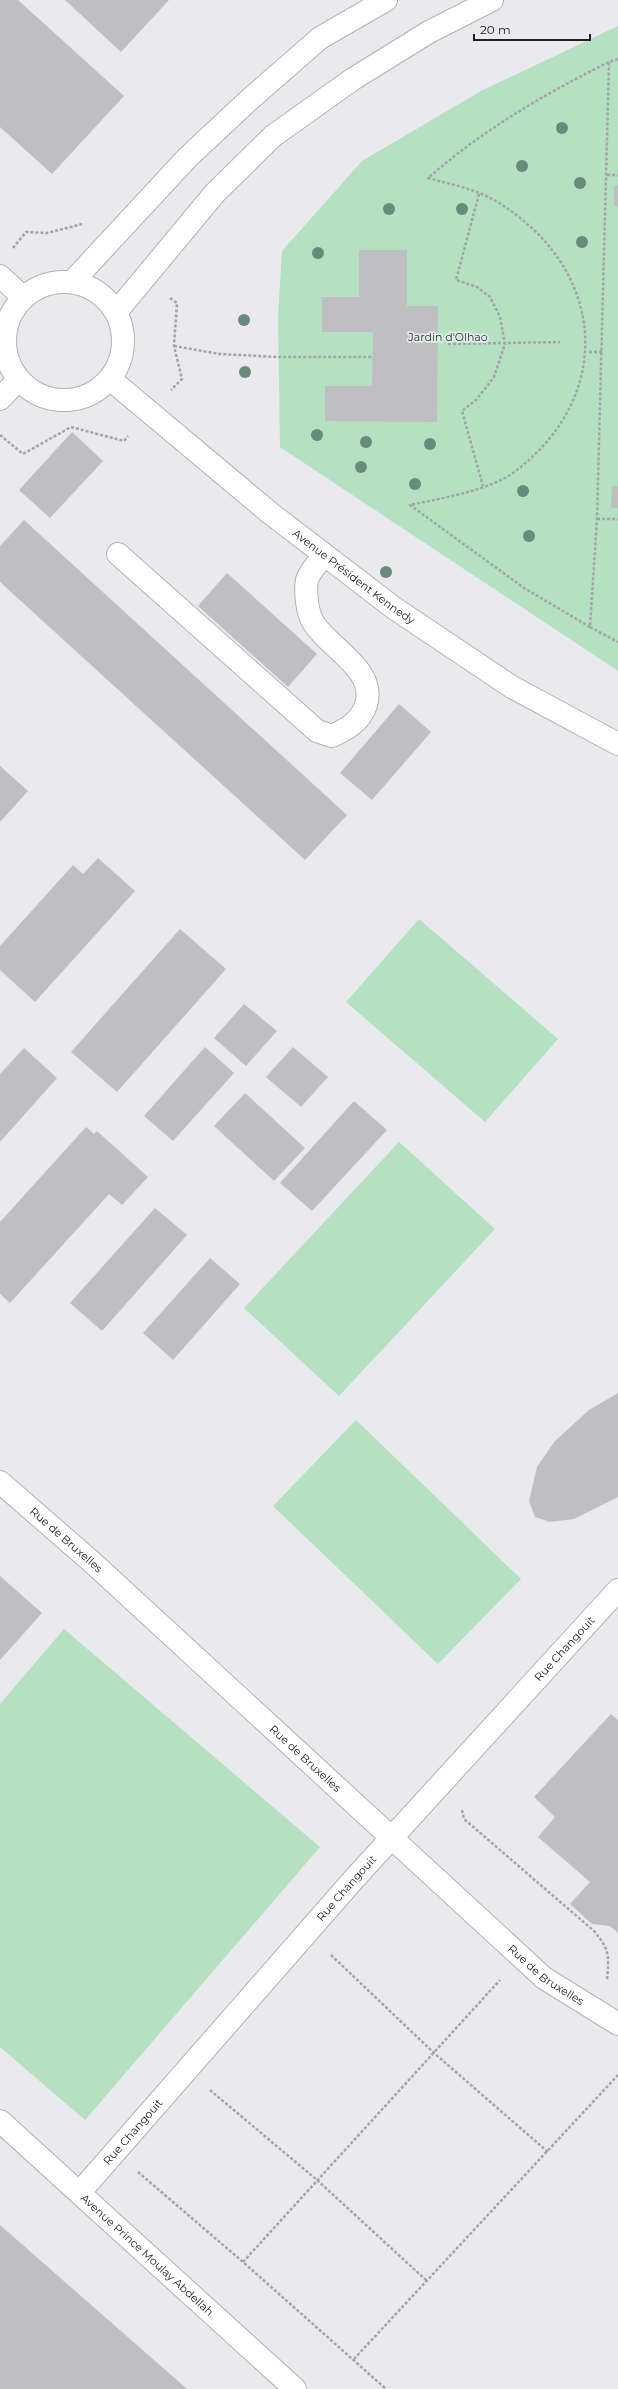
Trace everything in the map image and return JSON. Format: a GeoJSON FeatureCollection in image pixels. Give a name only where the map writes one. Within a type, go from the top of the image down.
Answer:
{"type":"FeatureCollection","features":[{"type":"Feature","properties":{"kind":"street"},"geometry":{"type":"LineString","coordinates":[[73,281],[188,157],[249,100],[320,38],[386,0]]}},
{"type":"Feature","properties":{"kind":"street"},"geometry":{"type":"LineString","coordinates":[[117,311],[216,193],[273,136],[353,79],[429,32],[492,0]]}},
{"type":"Feature","properties":{"kind":"street"},"geometry":{"type":"LineString","coordinates":[[0,276],[23,296]]}},
{"type":"Feature","properties":{"kind":"street"},"geometry":{"type":"LineString","coordinates":[[73,281],[98,291],[117,311],[124,334],[123,352],[122,358],[110,379],[82,398],[55,400],[30,390],[18,380],[5,353],[6,322],[23,296],[46,284],[73,281]]}},
{"type":"Feature","properties":{"kind":"street","name":"Avenue Président Kennedy"},"geometry":{"type":"LineString","coordinates":[[110,379],[270,513],[394,608],[512,687],[618,744]]}},
{"type":"Feature","properties":{"kind":"street"},"geometry":{"type":"LineString","coordinates":[[0,399],[18,380]]}},
{"type":"Feature","properties":{"kind":"street"},"geometry":{"type":"LineString","coordinates":[[118,554],[317,731],[332,736],[348,729],[362,716],[368,698],[368,686],[362,674],[327,640],[312,621],[307,600],[307,579],[324,555]]}},
{"type":"Feature","properties":{"kind":"street","name":"Rue de Bruxelles"},"geometry":{"type":"LineString","coordinates":[[0,1482],[93,1563],[544,1978],[611,2020]]}},
{"type":"Feature","properties":{"kind":"street","name":"Rue Changouit"},"geometry":{"type":"LineString","coordinates":[[80,2192],[392,1837],[618,1590]]}},
{"type":"Feature","properties":{"kind":"street","name":"Avenue Prince Moulay Abdellah"},"geometry":{"type":"LineString","coordinates":[[0,2121],[80,2192],[134,2244],[295,2389]]}},
{"type":"Feature","properties":{"kind":"path"},"geometry":{"type":"LineString","coordinates":[[587,373],[589,352],[588,331],[578,288],[563,261],[531,226],[493,200],[428,178],[453,156],[500,123],[551,91],[618,59]]}},
{"type":"Feature","properties":{"kind":"path"},"geometry":{"type":"LineString","coordinates":[[590,627],[597,519],[609,62]]}},
{"type":"Feature","properties":{"kind":"path"},"geometry":{"type":"LineString","coordinates":[[607,175],[618,175]]}},
{"type":"Feature","properties":{"kind":"path"},"geometry":{"type":"LineString","coordinates":[[479,194],[456,280],[477,287],[490,296],[500,317],[505,344],[494,377],[476,400],[462,411],[483,486]]}},
{"type":"Feature","properties":{"kind":"path"},"geometry":{"type":"LineString","coordinates":[[448,344],[560,342]]}},
{"type":"Feature","properties":{"kind":"path"},"geometry":{"type":"LineString","coordinates":[[174,346],[220,354],[278,357],[372,357]]}},
{"type":"Feature","properties":{"kind":"path"},"geometry":{"type":"LineString","coordinates":[[589,352],[602,352]]}},
{"type":"Feature","properties":{"kind":"path"},"geometry":{"type":"LineString","coordinates":[[574,406],[555,438],[513,474],[469,493],[410,505],[524,588],[618,642]]}},
{"type":"Feature","properties":{"kind":"path"},"geometry":{"type":"LineString","coordinates":[[0,435],[23,454],[71,427],[124,441],[150,413]]}},
{"type":"Feature","properties":{"kind":"path"},"geometry":{"type":"LineString","coordinates":[[597,519],[618,519]]}},
{"type":"Feature","properties":{"kind":"path"},"geometry":{"type":"LineString","coordinates":[[453,1770],[464,1818],[594,1931],[606,1945],[609,1954],[611,2020]]}},
{"type":"Feature","properties":{"kind":"path"},"geometry":{"type":"LineString","coordinates":[[308,1933],[434,2053],[548,2152]]}},
{"type":"Feature","properties":{"kind":"path"},"geometry":{"type":"LineString","coordinates":[[243,2262],[483,2001],[520,1956]]}},
{"type":"Feature","properties":{"kind":"path"},"geometry":{"type":"LineString","coordinates":[[187,2070],[317,2180],[427,2281]]}},
{"type":"Feature","properties":{"kind":"path"},"geometry":{"type":"LineString","coordinates":[[354,2359],[618,2075]]}},
{"type":"Feature","properties":{"kind":"path"},"geometry":{"type":"LineString","coordinates":[[613,2080],[618,2080]]}},
{"type":"Feature","properties":{"kind":"path"},"geometry":{"type":"LineString","coordinates":[[115,2153],[243,2262],[386,2389]]}},
{"type":"Feature","properties":{"kind":"green space","name":"Jardin d'Olhao"},"geometry":{"type":"Polygon","coordinates":[[[618,26],[618,671],[280,447],[278,316],[282,251],[362,161],[481,91],[618,26]]]}},
{"type":"Feature","properties":{"kind":"green space"},"geometry":{"type":"Polygon","coordinates":[[[419,919],[558,1039],[485,1122],[346,1002],[419,919]]]}},
{"type":"Feature","properties":{"kind":"green space"},"geometry":{"type":"Polygon","coordinates":[[[399,1142],[495,1229],[339,1396],[244,1308],[399,1142]]]}},
{"type":"Feature","properties":{"kind":"green space"},"geometry":{"type":"Polygon","coordinates":[[[356,1420],[521,1579],[438,1664],[273,1506],[356,1420]]]}},
{"type":"Feature","properties":{"kind":"green space"},"geometry":{"type":"Polygon","coordinates":[[[64,1629],[320,1847],[85,2120],[0,2047],[0,1704],[64,1629]]]}},
{"type":"Feature","properties":{"kind":"building"},"geometry":{"type":"Polygon","coordinates":[[[0,0],[18,0],[124,96],[52,174],[0,127],[0,0]]]}},
{"type":"Feature","properties":{"kind":"building"},"geometry":{"type":"Polygon","coordinates":[[[65,0],[169,0],[121,52],[65,0]]]}},
{"type":"Feature","properties":{"kind":"building"},"geometry":{"type":"Polygon","coordinates":[[[614,185],[618,185],[618,206],[614,206],[614,185]]]}},
{"type":"Feature","properties":{"kind":"building"},"geometry":{"type":"Polygon","coordinates":[[[359,250],[407,250],[407,306],[438,306],[437,422],[325,421],[325,386],[372,386],[373,332],[322,332],[322,297],[359,297],[359,250]]]}},
{"type":"Feature","properties":{"kind":"building"},"geometry":{"type":"Polygon","coordinates":[[[72,432],[103,461],[50,518],[19,490],[72,432]]]}},
{"type":"Feature","properties":{"kind":"building"},"geometry":{"type":"Polygon","coordinates":[[[612,486],[618,486],[618,508],[611,508],[612,486]]]}},
{"type":"Feature","properties":{"kind":"building"},"geometry":{"type":"Polygon","coordinates":[[[24,520],[347,815],[305,860],[0,582],[0,546],[24,520]]]}},
{"type":"Feature","properties":{"kind":"building"},"geometry":{"type":"Polygon","coordinates":[[[227,573],[317,654],[288,687],[198,606],[227,573]]]}},
{"type":"Feature","properties":{"kind":"building"},"geometry":{"type":"Polygon","coordinates":[[[399,704],[431,732],[372,800],[340,773],[399,704]]]}},
{"type":"Feature","properties":{"kind":"building"},"geometry":{"type":"Polygon","coordinates":[[[0,766],[28,791],[0,822],[0,766]]]}},
{"type":"Feature","properties":{"kind":"building"},"geometry":{"type":"Polygon","coordinates":[[[98,858],[135,891],[35,1002],[0,970],[0,946],[73,865],[83,874],[98,858]]]}},
{"type":"Feature","properties":{"kind":"building"},"geometry":{"type":"Polygon","coordinates":[[[180,929],[226,969],[117,1092],[71,1052],[180,929]]]}},
{"type":"Feature","properties":{"kind":"building"},"geometry":{"type":"Polygon","coordinates":[[[244,1004],[277,1031],[246,1066],[214,1038],[244,1004]]]}},
{"type":"Feature","properties":{"kind":"building"},"geometry":{"type":"Polygon","coordinates":[[[205,1047],[234,1073],[173,1141],[144,1116],[205,1047]]]}},
{"type":"Feature","properties":{"kind":"building"},"geometry":{"type":"Polygon","coordinates":[[[293,1047],[328,1077],[301,1107],[266,1077],[293,1047]]]}},
{"type":"Feature","properties":{"kind":"building"},"geometry":{"type":"Polygon","coordinates":[[[24,1048],[57,1078],[0,1142],[0,1074],[24,1048]]]}},
{"type":"Feature","properties":{"kind":"building"},"geometry":{"type":"Polygon","coordinates":[[[245,1093],[305,1148],[274,1181],[214,1126],[245,1093]]]}},
{"type":"Feature","properties":{"kind":"building"},"geometry":{"type":"Polygon","coordinates":[[[354,1101],[387,1130],[312,1211],[280,1183],[354,1101]]]}},
{"type":"Feature","properties":{"kind":"building"},"geometry":{"type":"Polygon","coordinates":[[[86,1127],[94,1134],[97,1131],[148,1177],[122,1205],[109,1194],[10,1303],[0,1294],[0,1222],[86,1127]]]}},
{"type":"Feature","properties":{"kind":"building"},"geometry":{"type":"Polygon","coordinates":[[[155,1208],[187,1235],[102,1331],[70,1303],[155,1208]]]}},
{"type":"Feature","properties":{"kind":"building"},"geometry":{"type":"Polygon","coordinates":[[[210,1258],[240,1284],[173,1360],[143,1333],[210,1258]]]}},
{"type":"Feature","properties":{"kind":"building"},"geometry":{"type":"Polygon","coordinates":[[[618,1393],[618,1497],[574,1519],[550,1522],[535,1517],[529,1501],[537,1467],[555,1441],[589,1410],[618,1393]]]}},
{"type":"Feature","properties":{"kind":"building"},"geometry":{"type":"Polygon","coordinates":[[[0,1576],[42,1613],[0,1660],[0,1576]]]}},
{"type":"Feature","properties":{"kind":"building"},"geometry":{"type":"Polygon","coordinates":[[[611,1714],[618,1720],[618,1933],[610,1926],[592,1924],[570,1904],[590,1882],[538,1837],[555,1817],[534,1797],[611,1714]]]}},
{"type":"Feature","properties":{"kind":"building"},"geometry":{"type":"Polygon","coordinates":[[[0,2225],[187,2389],[0,2389],[0,2225]]]}}]}
